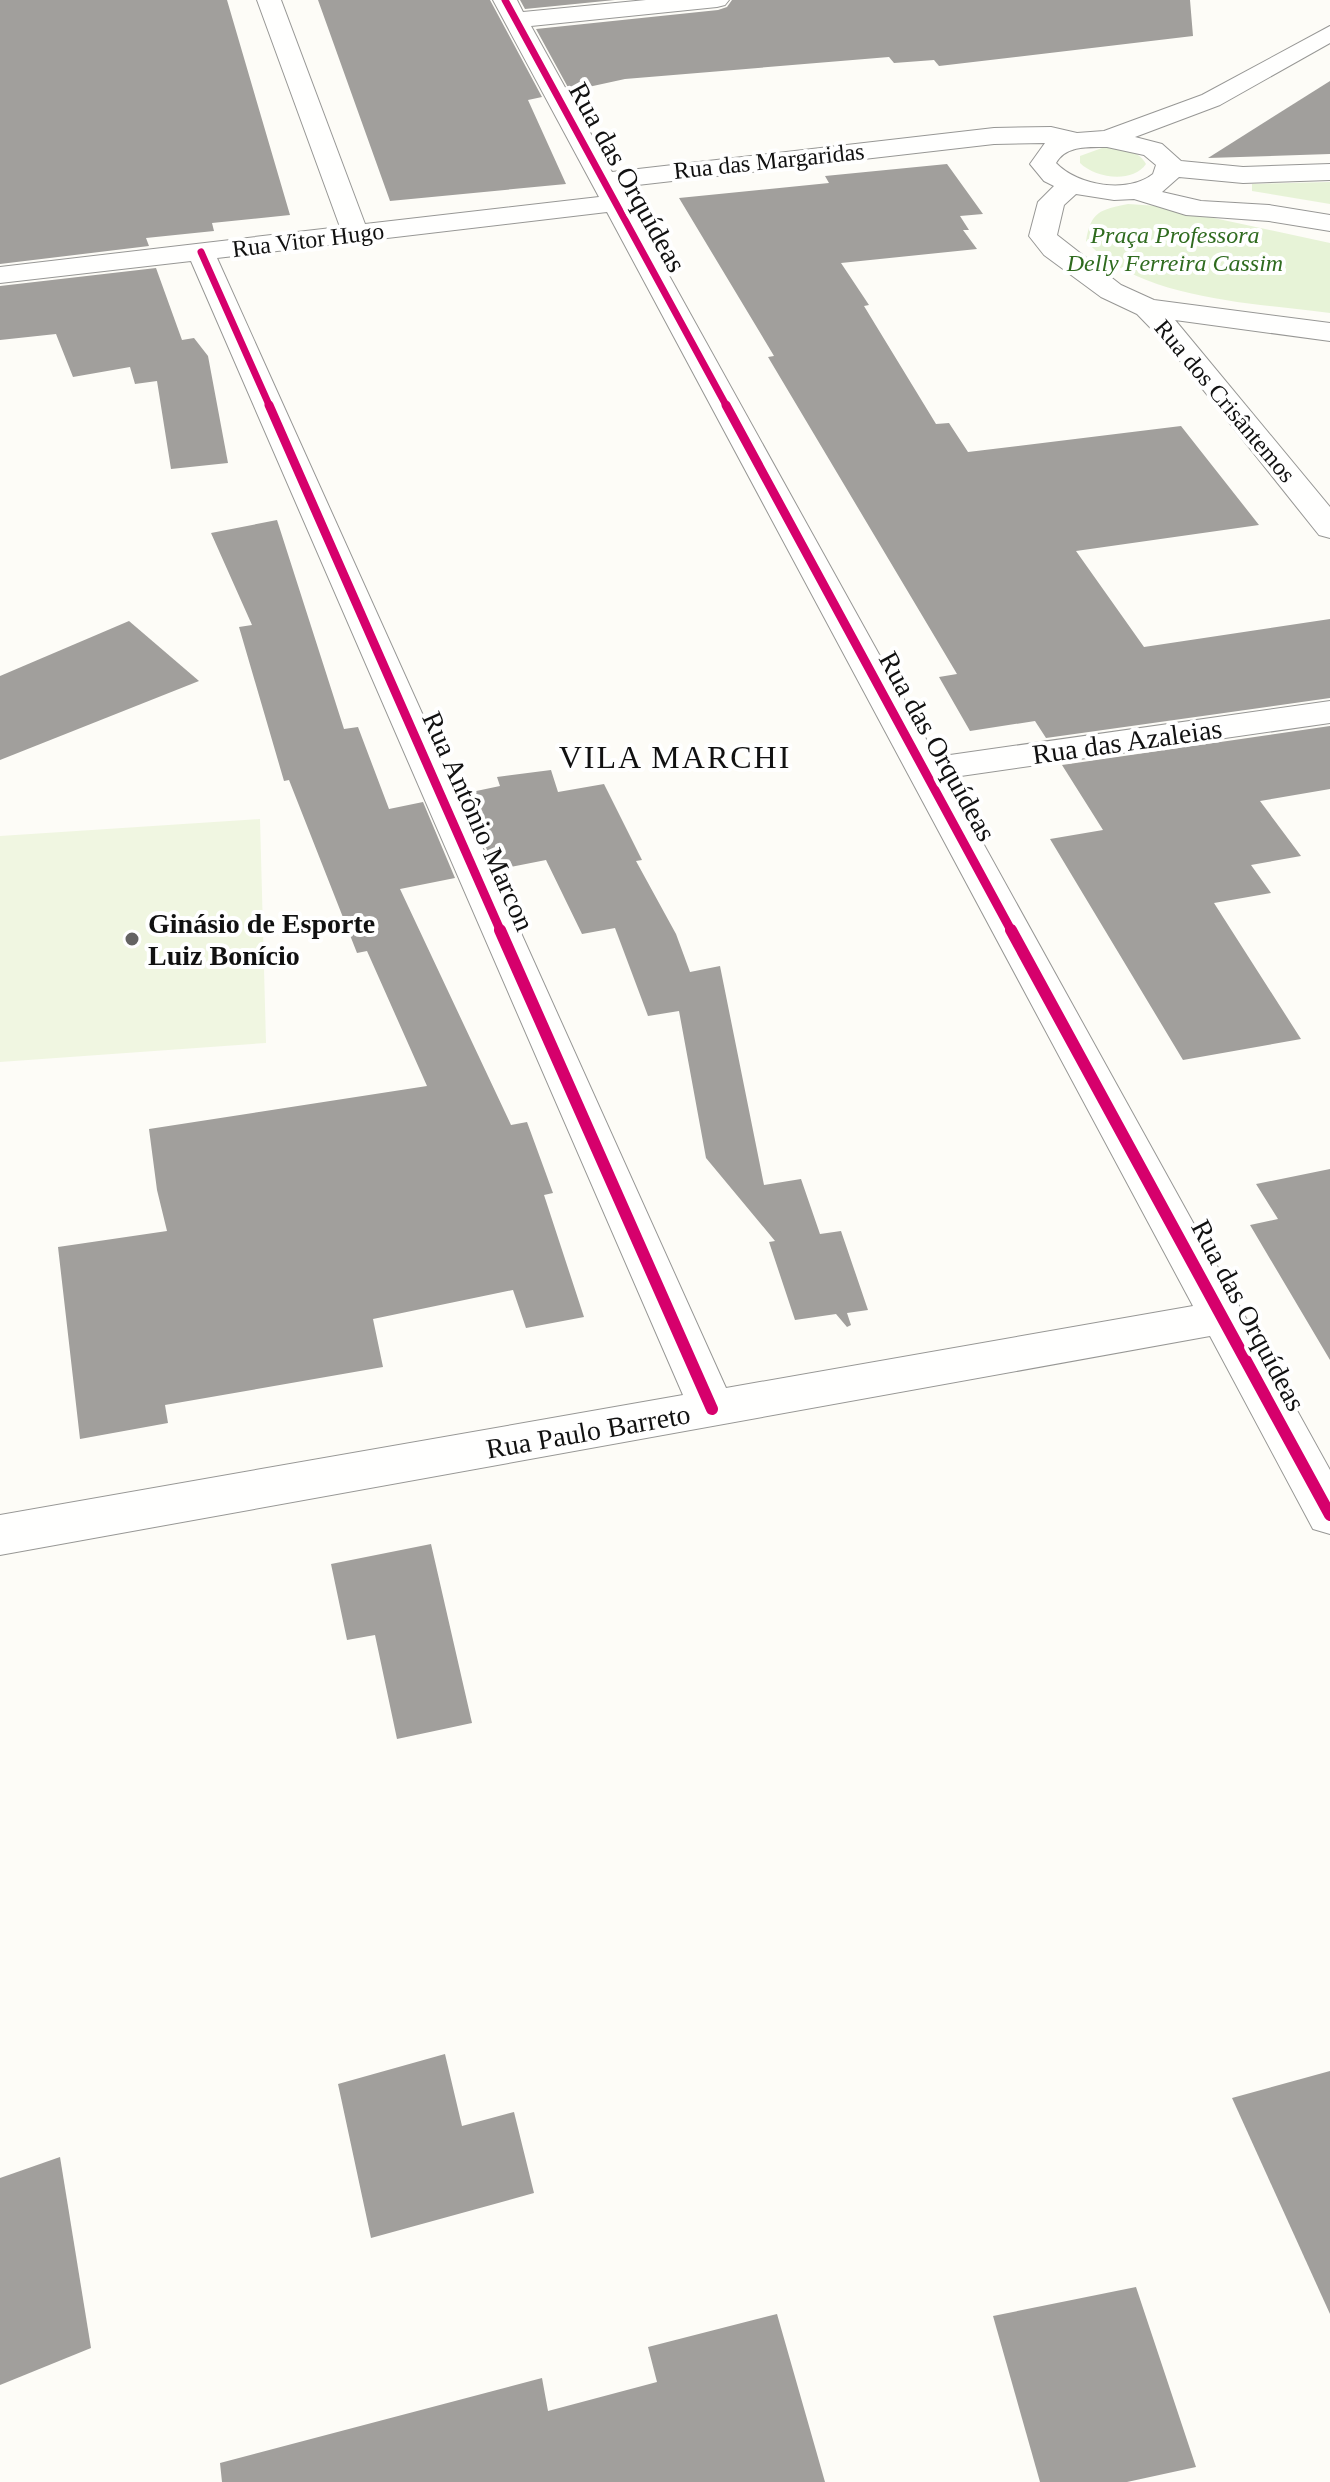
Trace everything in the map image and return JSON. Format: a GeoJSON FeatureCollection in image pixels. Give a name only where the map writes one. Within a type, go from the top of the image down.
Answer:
{"type":"FeatureCollection","features":[{"type":"Feature","properties":{"kind":"street"},"geometry":{"type":"LineString","coordinates":[[269,0],[356,235]]}},
{"type":"Feature","properties":{"kind":"street"},"geometry":{"type":"LineString","coordinates":[[510,10],[717,0]]}},
{"type":"Feature","properties":{"kind":"street","name":"Rua das Orquídeas"},"geometry":{"type":"LineString","coordinates":[[510,10],[1330,1515]]}},
{"type":"Feature","properties":{"kind":"street"},"geometry":{"type":"LineString","coordinates":[[1107,139],[1211,100],[1330,33]]}},
{"type":"Feature","properties":{"kind":"street"},"geometry":{"type":"LineString","coordinates":[[1043,225],[1051,202],[1070,185],[1102,192],[1136,191],[1163,181],[1164,164],[1211,100]]}},
{"type":"Feature","properties":{"kind":"street","name":"Rua das Margaridas"},"geometry":{"type":"LineString","coordinates":[[609,192],[936,143],[1021,135],[1051,135],[1076,140],[1107,139]]}},
{"type":"Feature","properties":{"kind":"street"},"geometry":{"type":"LineString","coordinates":[[1107,139],[1164,164],[1207,191],[1270,213]]}},
{"type":"Feature","properties":{"kind":"street"},"geometry":{"type":"LineString","coordinates":[[1043,164],[1051,150],[1076,140]]}},
{"type":"Feature","properties":{"kind":"street","name":"Rua das Margaridas"},"geometry":{"type":"LineString","coordinates":[[936,143],[995,147],[1043,164],[1047,171],[1070,185]]}},
{"type":"Feature","properties":{"kind":"street"},"geometry":{"type":"LineString","coordinates":[[1164,164],[1243,175],[1330,172]]}},
{"type":"Feature","properties":{"kind":"street"},"geometry":{"type":"LineString","coordinates":[[1136,191],[1165,204],[1205,212],[1270,213],[1330,223]]}},
{"type":"Feature","properties":{"kind":"street","name":"Rua Vitor Hugo"},"geometry":{"type":"LineString","coordinates":[[0,275],[356,235],[609,192]]}},
{"type":"Feature","properties":{"kind":"street"},"geometry":{"type":"LineString","coordinates":[[1043,225],[1082,210],[1102,192]]}},
{"type":"Feature","properties":{"kind":"street","name":"Rua dos Crisântemos"},"geometry":{"type":"LineString","coordinates":[[1043,225],[1043,236],[1054,249],[1111,291],[1147,308],[1179,341],[1330,528]]}},
{"type":"Feature","properties":{"kind":"street","name":"Rua Antônio Marcon"},"geometry":{"type":"LineString","coordinates":[[201,252],[712,1409]]}},
{"type":"Feature","properties":{"kind":"street"},"geometry":{"type":"LineString","coordinates":[[1147,308],[1330,332]]}},
{"type":"Feature","properties":{"kind":"street","name":"Rua das Azaleias"},"geometry":{"type":"LineString","coordinates":[[924,770],[1330,712]]}},
{"type":"Feature","properties":{"kind":"street","name":"Rua Paulo Barreto"},"geometry":{"type":"LineString","coordinates":[[0,1535],[1224,1317]]}},
{"type":"Feature","properties":{"kind":"green space"},"geometry":{"type":"Polygon","coordinates":[[[1102,148],[1132,152],[1146,164],[1132,174],[1113,177],[1095,172],[1080,163],[1080,156],[1102,148]]]}},
{"type":"Feature","properties":{"kind":"green space"},"geometry":{"type":"Polygon","coordinates":[[[1330,182],[1330,204],[1252,191],[1252,184],[1330,182]]]}},
{"type":"Feature","properties":{"kind":"green space","name":"Praça Professora Delly Ferreira Cassim"},"geometry":{"type":"Polygon","coordinates":[[[1128,204],[1158,206],[1330,243],[1330,313],[1200,295],[1136,276],[1109,261],[1086,241],[1091,223],[1098,214],[1128,204]]]}},
{"type":"Feature","properties":{"kind":"green space","name":"Ginásio de Esporte Luiz Bonício"},"geometry":{"type":"Polygon","coordinates":[[[260,819],[266,1043],[0,1062],[0,836],[260,819]]]}},
{"type":"Feature","properties":{"kind":"building"},"geometry":{"type":"Polygon","coordinates":[[[0,0],[227,0],[290,215],[212,223],[214,231],[146,238],[149,246],[0,264],[0,0]]]}},
{"type":"Feature","properties":{"kind":"building"},"geometry":{"type":"Polygon","coordinates":[[[318,0],[490,0],[542,97],[528,100],[566,184],[390,201],[318,0]]]}},
{"type":"Feature","properties":{"kind":"building"},"geometry":{"type":"Polygon","coordinates":[[[520,0],[615,0],[525,9],[520,0]]]}},
{"type":"Feature","properties":{"kind":"building"},"geometry":{"type":"Polygon","coordinates":[[[732,0],[1190,0],[1193,36],[939,66],[934,60],[894,63],[889,57],[625,79],[570,91],[536,29],[718,10],[727,7],[732,0]]]}},
{"type":"Feature","properties":{"kind":"building"},"geometry":{"type":"Polygon","coordinates":[[[1330,81],[1330,154],[1208,158],[1330,81]]]}},
{"type":"Feature","properties":{"kind":"building"},"geometry":{"type":"Polygon","coordinates":[[[947,164],[983,214],[960,216],[969,230],[963,230],[977,249],[841,263],[869,305],[864,306],[936,424],[949,423],[968,452],[1181,426],[1259,525],[1076,551],[1144,647],[1330,619],[1330,698],[1046,738],[1035,721],[970,731],[939,677],[957,674],[768,357],[774,356],[679,198],[829,183],[825,176],[947,164]]]}},
{"type":"Feature","properties":{"kind":"building"},"geometry":{"type":"Polygon","coordinates":[[[156,268],[182,340],[194,338],[208,356],[228,463],[171,469],[157,381],[135,384],[130,367],[73,377],[56,334],[0,340],[0,286],[156,268]]]}},
{"type":"Feature","properties":{"kind":"building"},"geometry":{"type":"Polygon","coordinates":[[[277,520],[344,729],[358,727],[389,809],[423,802],[455,878],[400,889],[511,1125],[527,1122],[553,1193],[544,1195],[584,1317],[526,1328],[513,1290],[373,1319],[383,1367],[165,1405],[168,1423],[80,1439],[58,1247],[167,1231],[157,1190],[149,1129],[427,1086],[367,951],[357,953],[289,780],[284,781],[239,627],[252,625],[211,533],[277,520]]]}},
{"type":"Feature","properties":{"kind":"building"},"geometry":{"type":"Polygon","coordinates":[[[129,621],[199,681],[0,760],[0,676],[129,621]]]}},
{"type":"Feature","properties":{"kind":"building"},"geometry":{"type":"Polygon","coordinates":[[[1330,726],[1330,789],[1260,801],[1301,856],[1251,865],[1271,893],[1214,903],[1301,1039],[1183,1060],[1050,839],[1103,830],[1062,765],[1330,726]]]}},
{"type":"Feature","properties":{"kind":"building"},"geometry":{"type":"Polygon","coordinates":[[[551,770],[558,792],[604,784],[642,860],[636,861],[676,934],[690,972],[720,966],[764,1185],[801,1179],[820,1234],[841,1231],[868,1310],[847,1313],[851,1325],[847,1327],[836,1314],[795,1320],[769,1242],[775,1241],[706,1158],[679,1011],[648,1016],[615,928],[582,934],[546,860],[496,870],[462,794],[500,786],[497,777],[551,770]]]}},
{"type":"Feature","properties":{"kind":"building"},"geometry":{"type":"Polygon","coordinates":[[[1330,1169],[1330,1360],[1250,1225],[1278,1219],[1256,1184],[1330,1169]]]}},
{"type":"Feature","properties":{"kind":"building"},"geometry":{"type":"Polygon","coordinates":[[[431,1544],[472,1723],[397,1739],[375,1635],[347,1640],[331,1564],[431,1544]]]}},
{"type":"Feature","properties":{"kind":"building"},"geometry":{"type":"Polygon","coordinates":[[[445,2054],[462,2126],[514,2112],[534,2193],[371,2238],[338,2084],[445,2054]]]}},
{"type":"Feature","properties":{"kind":"building"},"geometry":{"type":"Polygon","coordinates":[[[1330,2071],[1330,2314],[1232,2098],[1330,2071]]]}},
{"type":"Feature","properties":{"kind":"building"},"geometry":{"type":"Polygon","coordinates":[[[60,2157],[91,2348],[0,2385],[0,2178],[60,2157]]]}},
{"type":"Feature","properties":{"kind":"building"},"geometry":{"type":"Polygon","coordinates":[[[1136,2287],[1196,2467],[1127,2482],[1040,2482],[993,2316],[1136,2287]]]}},
{"type":"Feature","properties":{"kind":"building"},"geometry":{"type":"Polygon","coordinates":[[[777,2314],[825,2482],[222,2482],[220,2463],[542,2378],[548,2411],[657,2382],[648,2347],[777,2314]]]}},
{"type":"Feature","properties":{"kind":"cycle path"},"geometry":{"type":"LineString","coordinates":[[505,0],[1330,1515]]}},
{"type":"Feature","properties":{"kind":"cycle path"},"geometry":{"type":"LineString","coordinates":[[201,252],[712,1409]]}},
{"type":"Feature","properties":{"kind":"place","name":"Ginásio de Esporte Luiz Bonício"},"geometry":{"type":"Point","coordinates":[132,939]}},
{"type":"Feature","properties":{"kind":"district","name":"VILA MARCHI"},"geometry":{"type":"Point","coordinates":[675,757]}}]}
